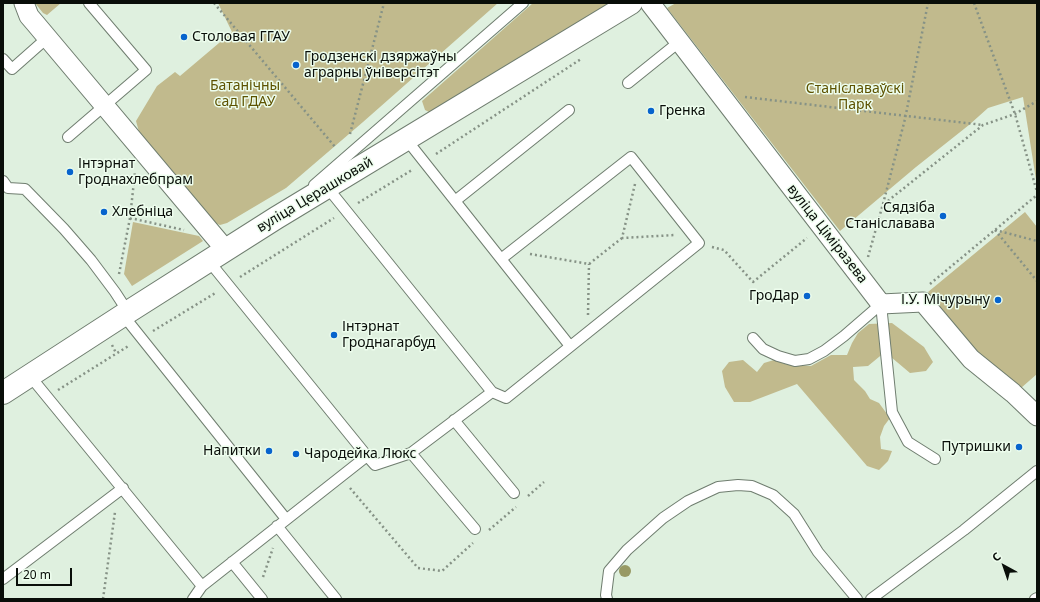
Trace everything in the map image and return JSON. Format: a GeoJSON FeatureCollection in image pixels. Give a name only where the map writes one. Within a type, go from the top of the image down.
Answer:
{"type":"FeatureCollection","features":[{"type":"Feature","properties":{"kind":"street"},"geometry":{"type":"LineString","coordinates":[[24,3],[29,16],[105,106],[217,255]]}},
{"type":"Feature","properties":{"kind":"street","name":"вуліца Церашковай"},"geometry":{"type":"LineString","coordinates":[[3,393],[276,218],[631,3]]}},
{"type":"Feature","properties":{"kind":"street","name":"вуліца Ціміразева"},"geometry":{"type":"LineString","coordinates":[[650,3],[881,304]]}},
{"type":"Feature","properties":{"kind":"street"},"geometry":{"type":"LineString","coordinates":[[881,304],[923,302],[971,359],[1013,393],[1037,416]]}},
{"type":"Feature","properties":{"kind":"lane"},"geometry":{"type":"LineString","coordinates":[[68,137],[146,70],[89,3]]}},
{"type":"Feature","properties":{"kind":"lane"},"geometry":{"type":"LineString","coordinates":[[276,218],[523,3]]}},
{"type":"Feature","properties":{"kind":"lane"},"geometry":{"type":"LineString","coordinates":[[3,58],[12,69],[47,38]]}},
{"type":"Feature","properties":{"kind":"lane"},"geometry":{"type":"LineString","coordinates":[[628,83],[679,42]]}},
{"type":"Feature","properties":{"kind":"lane"},"geometry":{"type":"LineString","coordinates":[[455,201],[569,110]]}},
{"type":"Feature","properties":{"kind":"lane"},"geometry":{"type":"LineString","coordinates":[[406,139],[570,346]]}},
{"type":"Feature","properties":{"kind":"lane"},"geometry":{"type":"LineString","coordinates":[[327,187],[492,392],[506,398],[699,243],[631,157],[501,259]]}},
{"type":"Feature","properties":{"kind":"lane"},"geometry":{"type":"LineString","coordinates":[[5,187],[25,189],[80,247],[115,292],[126,313],[286,519]]}},
{"type":"Feature","properties":{"kind":"lane"},"geometry":{"type":"LineString","coordinates":[[217,255],[375,465],[411,452],[492,392]]}},
{"type":"Feature","properties":{"kind":"lane"},"geometry":{"type":"LineString","coordinates":[[753,338],[763,349],[778,356],[795,360],[810,359],[824,351],[844,336],[881,304]]}},
{"type":"Feature","properties":{"kind":"lane"},"geometry":{"type":"LineString","coordinates":[[881,304],[892,412],[908,442],[935,458]]}},
{"type":"Feature","properties":{"kind":"lane"},"geometry":{"type":"LineString","coordinates":[[30,376],[120,490],[202,586]]}},
{"type":"Feature","properties":{"kind":"lane"},"geometry":{"type":"LineString","coordinates":[[454,420],[514,494]]}},
{"type":"Feature","properties":{"kind":"lane"},"geometry":{"type":"LineString","coordinates":[[411,452],[475,529]]}},
{"type":"Feature","properties":{"kind":"lane"},"geometry":{"type":"LineString","coordinates":[[193,599],[202,586],[278,528],[286,519],[367,456]]}},
{"type":"Feature","properties":{"kind":"lane"},"geometry":{"type":"LineString","coordinates":[[871,599],[964,530],[1037,471]]}},
{"type":"Feature","properties":{"kind":"lane"},"geometry":{"type":"LineString","coordinates":[[607,599],[606,595],[609,571],[627,550],[663,518],[688,501],[718,487],[738,485],[752,486],[773,495],[794,514],[818,552],[857,599]]}},
{"type":"Feature","properties":{"kind":"lane"},"geometry":{"type":"LineString","coordinates":[[3,579],[120,490]]}},
{"type":"Feature","properties":{"kind":"lane"},"geometry":{"type":"LineString","coordinates":[[278,528],[336,599]]}},
{"type":"Feature","properties":{"kind":"lane"},"geometry":{"type":"LineString","coordinates":[[232,562],[260,596]]}},
{"type":"Feature","properties":{"kind":"path"},"geometry":{"type":"LineString","coordinates":[[214,3],[338,150]]}},
{"type":"Feature","properties":{"kind":"path"},"geometry":{"type":"LineString","coordinates":[[348,142],[384,3]]}},
{"type":"Feature","properties":{"kind":"path"},"geometry":{"type":"LineString","coordinates":[[867,259],[884,204],[906,116],[928,3]]}},
{"type":"Feature","properties":{"kind":"path"},"geometry":{"type":"LineString","coordinates":[[974,3],[1015,114],[1037,192]]}},
{"type":"Feature","properties":{"kind":"path"},"geometry":{"type":"LineString","coordinates":[[739,97],[983,125]]}},
{"type":"Feature","properties":{"kind":"path"},"geometry":{"type":"LineString","coordinates":[[884,204],[983,125],[1015,114],[1037,101]]}},
{"type":"Feature","properties":{"kind":"path"},"geometry":{"type":"LineString","coordinates":[[115,292],[130,218],[136,166]]}},
{"type":"Feature","properties":{"kind":"path"},"geometry":{"type":"LineString","coordinates":[[622,238],[639,168]]}},
{"type":"Feature","properties":{"kind":"path"},"geometry":{"type":"LineString","coordinates":[[926,287],[1037,195]]}},
{"type":"Feature","properties":{"kind":"path"},"geometry":{"type":"LineString","coordinates":[[130,218],[187,231]]}},
{"type":"Feature","properties":{"kind":"path"},"geometry":{"type":"LineString","coordinates":[[995,230],[1037,241]]}},
{"type":"Feature","properties":{"kind":"path"},"geometry":{"type":"LineString","coordinates":[[995,230],[1037,280]]}},
{"type":"Feature","properties":{"kind":"path"},"geometry":{"type":"LineString","coordinates":[[512,251],[589,264],[622,238],[692,234]]}},
{"type":"Feature","properties":{"kind":"path"},"geometry":{"type":"LineString","coordinates":[[699,243],[724,250],[753,282],[807,237]]}},
{"type":"Feature","properties":{"kind":"path"},"geometry":{"type":"LineString","coordinates":[[587,332],[589,264]]}},
{"type":"Feature","properties":{"kind":"path"},"geometry":{"type":"LineString","coordinates":[[340,477],[418,568],[442,571],[478,540]]}},
{"type":"Feature","properties":{"kind":"path"},"geometry":{"type":"LineString","coordinates":[[526,498],[544,482]]}},
{"type":"Feature","properties":{"kind":"path"},"geometry":{"type":"LineString","coordinates":[[102,599],[120,490]]}},
{"type":"Feature","properties":{"kind":"path"},"geometry":{"type":"LineString","coordinates":[[484,534],[520,503]]}},
{"type":"Feature","properties":{"kind":"path"},"geometry":{"type":"LineString","coordinates":[[260,596],[278,528]]}},
{"type":"Feature","properties":{"kind":"green space"},"geometry":{"type":"Polygon","coordinates":[[[35,3],[61,3],[47,15],[43,13],[35,3]]]}},
{"type":"Feature","properties":{"kind":"green space","name":"Батанічны сад ГДАУ"},"geometry":{"type":"Polygon","coordinates":[[[218,3],[498,3],[286,188],[227,223],[220,225],[213,222],[141,139],[136,121],[157,86],[175,72],[180,76],[232,32],[218,3]]]}},
{"type":"Feature","properties":{"kind":"green space"},"geometry":{"type":"Polygon","coordinates":[[[533,3],[619,3],[435,115],[425,110],[422,101],[533,3]]]}},
{"type":"Feature","properties":{"kind":"green space","name":"Станіславаўскі Парк"},"geometry":{"type":"Polygon","coordinates":[[[676,3],[1037,3],[1037,186],[1023,97],[988,108],[840,231],[667,8],[676,3]]]}},
{"type":"Feature","properties":{"kind":"green space"},"geometry":{"type":"Polygon","coordinates":[[[1025,212],[1037,227],[1037,374],[1021,388],[980,356],[928,292],[1025,212]]]}},
{"type":"Feature","properties":{"kind":"green space"},"geometry":{"type":"Polygon","coordinates":[[[133,222],[199,236],[203,241],[132,286],[124,274],[133,222]]]}},
{"type":"Feature","properties":{"kind":"green space"},"geometry":{"type":"Polygon","coordinates":[[[892,323],[924,347],[933,362],[926,371],[910,373],[885,352],[868,366],[853,367],[854,380],[865,391],[870,399],[879,403],[890,418],[884,426],[880,437],[881,449],[892,451],[888,461],[879,470],[867,466],[797,384],[750,402],[734,402],[725,387],[722,371],[729,362],[743,360],[757,372],[764,363],[774,360],[785,364],[811,366],[831,355],[847,355],[858,333],[869,324],[892,323]]]}},
{"type":"Feature","properties":{"kind":"place","name":"Столовая ГГАУ"},"geometry":{"type":"Point","coordinates":[184,37]}},
{"type":"Feature","properties":{"kind":"place","name":"Гродзенскі дзяржаўны аграрны ўніверсітэт"},"geometry":{"type":"Point","coordinates":[296,65]}},
{"type":"Feature","properties":{"kind":"place","name":"Гренка"},"geometry":{"type":"Point","coordinates":[651,111]}},
{"type":"Feature","properties":{"kind":"place","name":"Інтэрнат Гроднахлебпрам"},"geometry":{"type":"Point","coordinates":[70,172]}},
{"type":"Feature","properties":{"kind":"place","name":"Хлебніца"},"geometry":{"type":"Point","coordinates":[104,212]}},
{"type":"Feature","properties":{"kind":"place","name":"Сядзіба Станіславава"},"geometry":{"type":"Point","coordinates":[943,216]}},
{"type":"Feature","properties":{"kind":"place","name":"ГроДар"},"geometry":{"type":"Point","coordinates":[807,296]}},
{"type":"Feature","properties":{"kind":"place","name":"І.У. Мічурыну"},"geometry":{"type":"Point","coordinates":[998,300]}},
{"type":"Feature","properties":{"kind":"place","name":"Інтэрнат Гроднагарбуд"},"geometry":{"type":"Point","coordinates":[334,335]}},
{"type":"Feature","properties":{"kind":"place","name":"Путришки"},"geometry":{"type":"Point","coordinates":[1019,447]}},
{"type":"Feature","properties":{"kind":"place","name":"Напитки"},"geometry":{"type":"Point","coordinates":[269,451]}},
{"type":"Feature","properties":{"kind":"place","name":"Чародейка Люкс"},"geometry":{"type":"Point","coordinates":[296,454]}}]}
